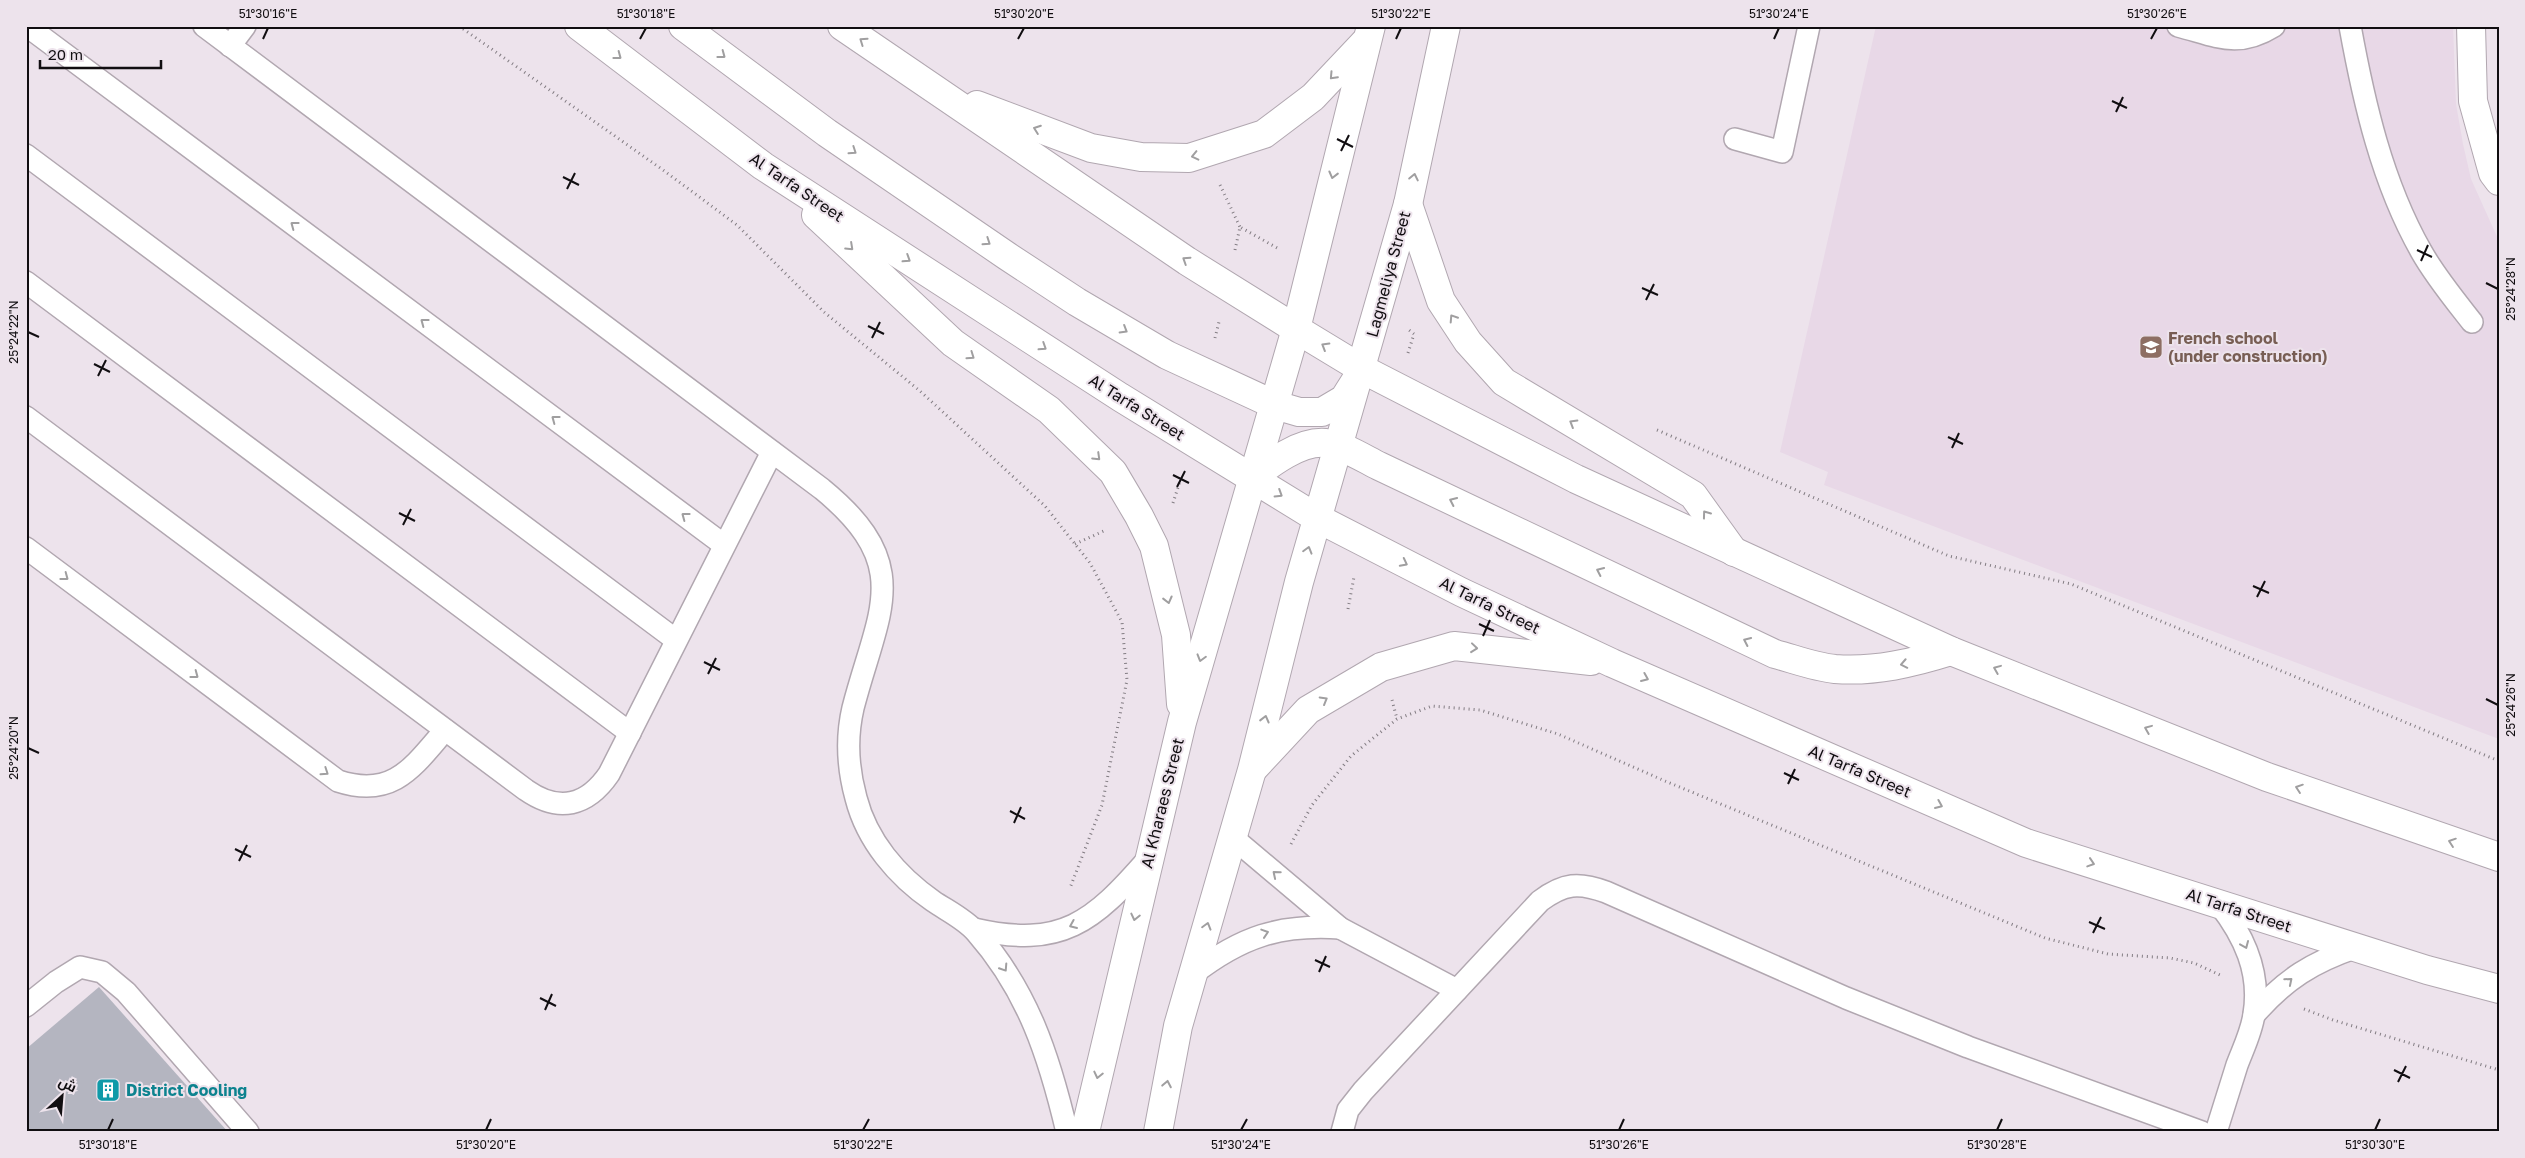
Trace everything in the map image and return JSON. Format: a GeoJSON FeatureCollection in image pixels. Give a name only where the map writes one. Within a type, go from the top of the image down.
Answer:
{"type":"FeatureCollection","features":[{"type":"Feature","properties":{"kind":"main road","name":"Al Tarfa Street"},"geometry":{"type":"LineString","coordinates":[[579,26],[763,166],[1112,392],[1317,518],[1461,592],[1612,663],[2026,842],[2427,970],[2499,988]]}},
{"type":"Feature","properties":{"kind":"main road"},"geometry":{"type":"LineString","coordinates":[[683,26],[827,134],[1077,302],[1168,355],[1275,405],[1299,412],[1322,412],[1344,399],[1362,369]]}},
{"type":"Feature","properties":{"kind":"main road"},"geometry":{"type":"LineString","coordinates":[[842,26],[898,66],[1187,260],[1296,329],[1362,369],[1576,479],[1951,651],[2267,777],[2499,857]]}},
{"type":"Feature","properties":{"kind":"main road"},"geometry":{"type":"LineString","coordinates":[[2471,26],[2473,101],[2493,173],[2499,182]]}},
{"type":"Feature","properties":{"kind":"main road","name":"Lagmeliya Street"},"geometry":{"type":"LineString","coordinates":[[1317,518],[1362,369],[1408,204],[1448,30]]}},
{"type":"Feature","properties":{"kind":"main road"},"geometry":{"type":"LineString","coordinates":[[1253,477],[1296,329],[1369,34]]}},
{"type":"Feature","properties":{"kind":"main road"},"geometry":{"type":"LineString","coordinates":[[898,66],[962,98],[1028,126],[1091,148],[1141,157],[1189,158],[1264,134],[1313,97],[1369,34]]}},
{"type":"Feature","properties":{"kind":"main road"},"geometry":{"type":"LineString","coordinates":[[763,166],[954,344],[1049,410],[1113,472],[1154,546],[1176,635],[1182,722]]}},
{"type":"Feature","properties":{"kind":"main road"},"geometry":{"type":"LineString","coordinates":[[1408,204],[1442,301],[1468,342],[1504,382],[1693,495],[1734,553]]}},
{"type":"Feature","properties":{"kind":"main road"},"geometry":{"type":"LineString","coordinates":[[1253,477],[1276,459],[1299,448],[1324,443],[1339,447],[1775,654],[1833,668],[1879,668],[1923,660],[1951,651]]}},
{"type":"Feature","properties":{"kind":"main road","name":"Al Kharaes Street"},"geometry":{"type":"LineString","coordinates":[[1085,1132],[1148,858],[1182,722],[1253,477]]}},
{"type":"Feature","properties":{"kind":"main road"},"geometry":{"type":"LineString","coordinates":[[1158,1132],[1178,1026],[1252,770],[1317,518]]}},
{"type":"Feature","properties":{"kind":"main road"},"geometry":{"type":"LineString","coordinates":[[1252,770],[1308,710],[1381,667],[1454,646],[1612,663]]}},
{"type":"Feature","properties":{"kind":"lane"},"geometry":{"type":"LineString","coordinates":[[27,26],[724,545]]}},
{"type":"Feature","properties":{"kind":"lane"},"geometry":{"type":"LineString","coordinates":[[204,26],[772,452],[844,508],[869,540],[878,560],[882,580],[882,613],[853,710],[849,739],[850,770],[856,799],[866,827],[882,853],[901,876],[924,895],[974,929],[997,958],[1032,1018],[1046,1051],[1067,1132]]}},
{"type":"Feature","properties":{"kind":"lane"},"geometry":{"type":"LineString","coordinates":[[230,46],[245,26]]}},
{"type":"Feature","properties":{"kind":"lane"},"geometry":{"type":"LineString","coordinates":[[1735,139],[1782,152],[1809,26]]}},
{"type":"Feature","properties":{"kind":"lane"},"geometry":{"type":"LineString","coordinates":[[2178,26],[2227,39],[2240,40],[2257,37],[2274,26]]}},
{"type":"Feature","properties":{"kind":"lane"},"geometry":{"type":"LineString","coordinates":[[2350,26],[2363,95],[2399,207],[2421,251],[2472,322]]}},
{"type":"Feature","properties":{"kind":"lane"},"geometry":{"type":"LineString","coordinates":[[26,155],[676,640]]}},
{"type":"Feature","properties":{"kind":"lane"},"geometry":{"type":"LineString","coordinates":[[26,282],[630,733]]}},
{"type":"Feature","properties":{"kind":"lane"},"geometry":{"type":"LineString","coordinates":[[26,418],[445,730],[540,799],[556,804],[572,803],[587,798],[600,787],[630,733],[772,452]]}},
{"type":"Feature","properties":{"kind":"lane"},"geometry":{"type":"LineString","coordinates":[[26,548],[338,781],[368,787],[397,780],[410,771],[445,730]]}},
{"type":"Feature","properties":{"kind":"lane"},"geometry":{"type":"LineString","coordinates":[[1232,837],[1340,928],[1457,990]]}},
{"type":"Feature","properties":{"kind":"lane"},"geometry":{"type":"LineString","coordinates":[[974,929],[1000,935],[1026,937],[1052,933],[1077,924],[1099,911],[1119,893],[1148,858]]}},
{"type":"Feature","properties":{"kind":"lane"},"geometry":{"type":"LineString","coordinates":[[1342,1132],[1348,1110],[1355,1100],[1540,901],[1554,890],[1571,885],[1589,886],[1898,1019],[2091,1093],[2202,1132]]}},
{"type":"Feature","properties":{"kind":"lane"},"geometry":{"type":"LineString","coordinates":[[2219,904],[2234,923],[2245,944],[2263,994]]}},
{"type":"Feature","properties":{"kind":"lane"},"geometry":{"type":"LineString","coordinates":[[1193,974],[1218,954],[1246,940],[1276,930],[1308,926],[1340,928]]}},
{"type":"Feature","properties":{"kind":"lane"},"geometry":{"type":"LineString","coordinates":[[2216,1132],[2254,1015],[2263,994],[2299,972],[2327,958],[2358,947]]}},
{"type":"Feature","properties":{"kind":"lane"},"geometry":{"type":"LineString","coordinates":[[26,1006],[56,982],[80,967],[102,972],[126,992],[248,1132]]}},
{"type":"Feature","properties":{"kind":"path"},"geometry":{"type":"LineString","coordinates":[[459,26],[664,170],[737,225],[824,312],[920,391],[1045,506],[1090,563],[1122,622],[1126,680],[1102,805],[1052,933]]}},
{"type":"Feature","properties":{"kind":"path"},"geometry":{"type":"LineString","coordinates":[[1204,154],[1240,227]]}},
{"type":"Feature","properties":{"kind":"path"},"geometry":{"type":"LineString","coordinates":[[1656,429],[1949,556],[2071,584],[2499,761]]}},
{"type":"Feature","properties":{"kind":"path"},"geometry":{"type":"LineString","coordinates":[[1276,874],[1312,805],[1351,756],[1358,750],[1397,719],[1432,706],[1480,710],[1558,734],[1665,781],[2045,938],[2108,954],[2170,958],[2194,963],[2263,994],[2341,1023],[2499,1070]]}},
{"type":"Feature","properties":{"kind":"shaded area","name":"French school (under construction)"},"geometry":{"type":"Polygon","coordinates":[[[1876,26],[2453,26],[2456,104],[2463,144],[2471,179],[2499,241],[2499,739],[1824,485],[1828,472],[1780,452],[1876,26]]]}},
{"type":"Feature","properties":{"kind":"building","name":"District Cooling"},"geometry":{"type":"Polygon","coordinates":[[[99,987],[228,1132],[26,1132],[26,1049],[99,987]]]}},
{"type":"Feature","properties":{"kind":"place","name":"French school (under construction)"},"geometry":{"type":"Point","coordinates":[2151,347]}},
{"type":"Feature","properties":{"kind":"place","name":"District Cooling"},"geometry":{"type":"Point","coordinates":[108,1090]}}]}
